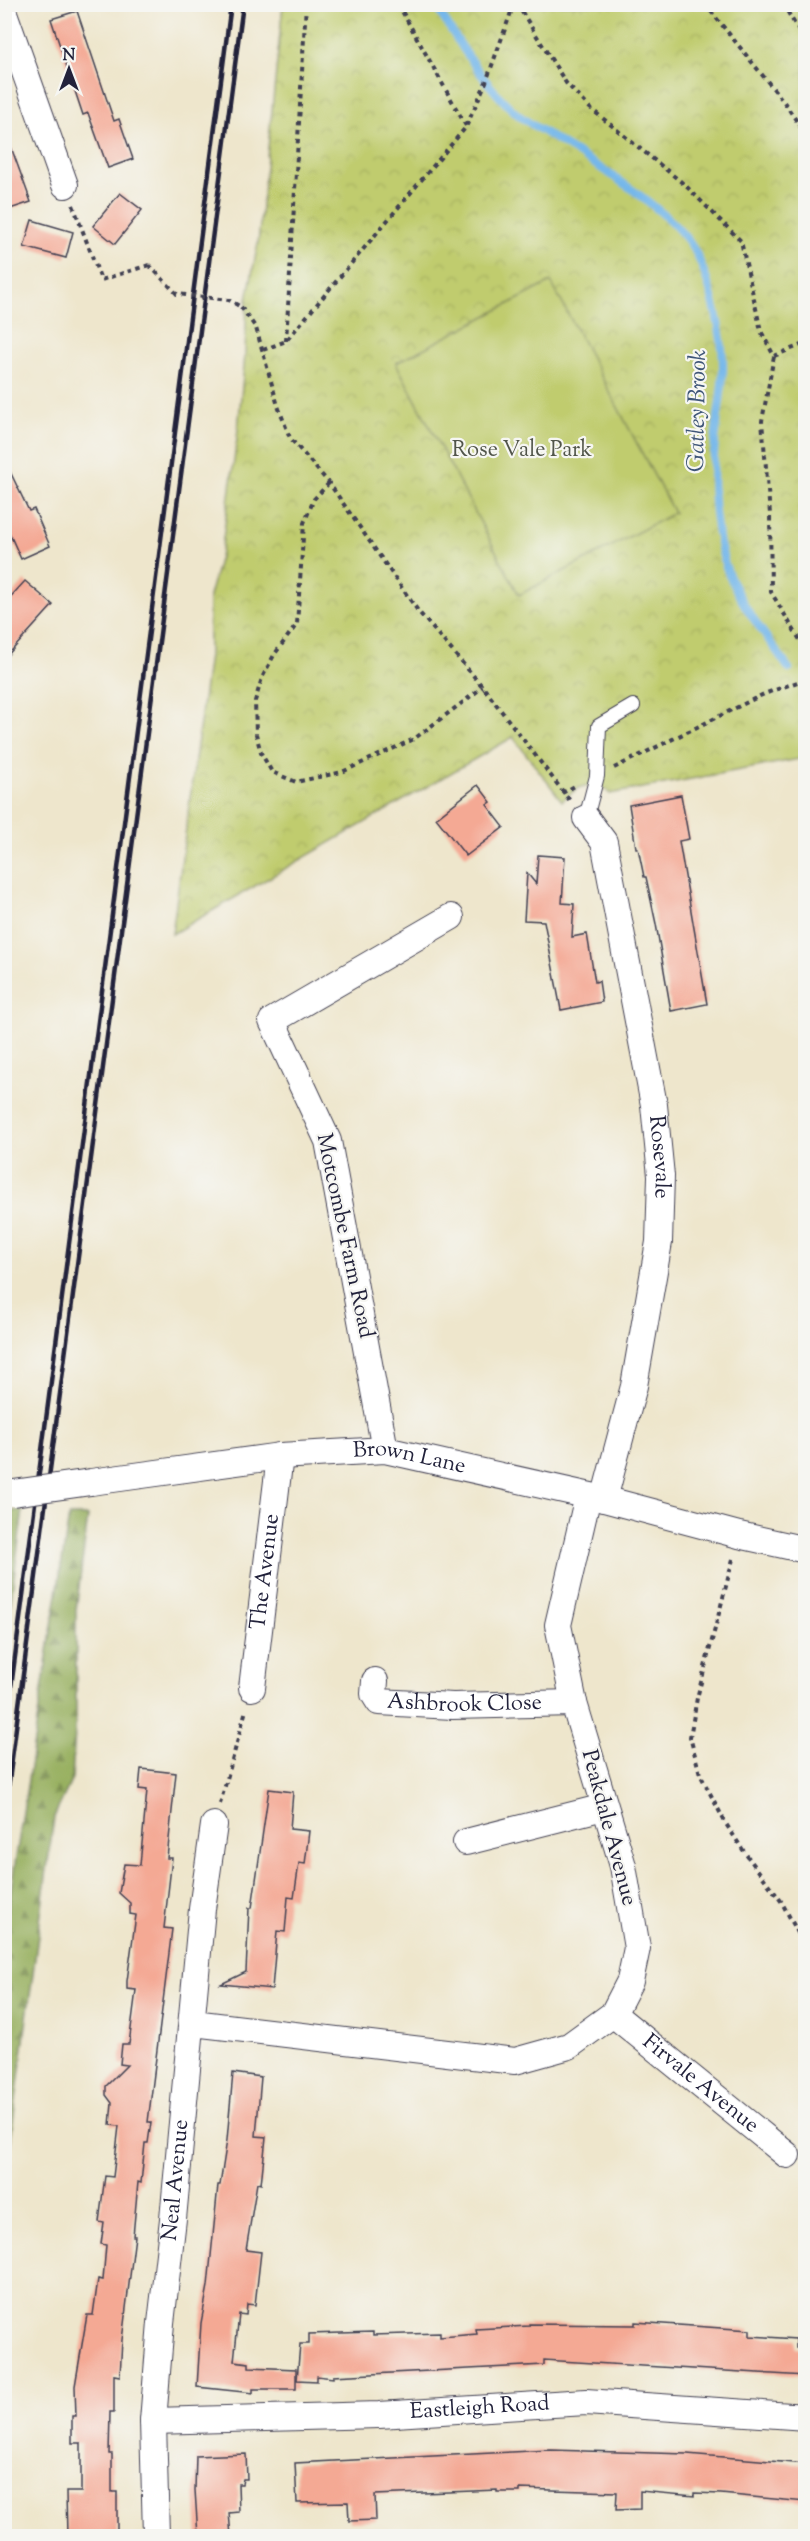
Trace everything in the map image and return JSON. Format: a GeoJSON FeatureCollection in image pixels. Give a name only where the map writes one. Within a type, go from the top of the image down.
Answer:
{"type":"FeatureCollection","features":[{"type":"Feature","properties":{"kind":"street"},"geometry":{"type":"LineString","coordinates":[[4,14],[65,185]]}},
{"type":"Feature","properties":{"kind":"street","name":"Rosevale"},"geometry":{"type":"LineString","coordinates":[[586,818],[604,842],[654,1105],[662,1176],[659,1242],[634,1386],[596,1497]]}},
{"type":"Feature","properties":{"kind":"street","name":"Motcombe Farm Road"},"geometry":{"type":"LineString","coordinates":[[386,1450],[328,1141],[272,1021],[451,917]]}},
{"type":"Feature","properties":{"kind":"street","name":"Brown Lane"},"geometry":{"type":"LineString","coordinates":[[9,1493],[280,1456],[386,1450],[596,1497],[739,1535],[806,1550]]}},
{"type":"Feature","properties":{"kind":"street","name":"The Avenue"},"geometry":{"type":"LineString","coordinates":[[252,1688],[280,1456]]}},
{"type":"Feature","properties":{"kind":"street","name":"Peakdale Avenue"},"geometry":{"type":"LineString","coordinates":[[193,2023],[515,2061],[569,2046],[613,2014],[630,1981],[638,1948],[623,1866],[574,1703],[558,1625],[596,1497]]}},
{"type":"Feature","properties":{"kind":"street","name":"Ashbrook Close"},"geometry":{"type":"LineString","coordinates":[[375,1681],[374,1694],[379,1702],[453,1706],[574,1703]]}},
{"type":"Feature","properties":{"kind":"street"},"geometry":{"type":"LineString","coordinates":[[466,1842],[604,1807]]}},
{"type":"Feature","properties":{"kind":"street","name":"Neal Avenue"},"geometry":{"type":"LineString","coordinates":[[156,2536],[153,2421],[160,2323],[193,2023],[202,1909],[214,1825]]}},
{"type":"Feature","properties":{"kind":"street","name":"Firvale Avenue"},"geometry":{"type":"LineString","coordinates":[[613,2014],[787,2155]]}},
{"type":"Feature","properties":{"kind":"street","name":"Eastleigh Road"},"geometry":{"type":"LineString","coordinates":[[153,2421],[379,2415],[586,2402],[806,2417]]}},
{"type":"Feature","properties":{"kind":"lane"},"geometry":{"type":"LineString","coordinates":[[586,818],[597,776],[599,726],[633,706]]}},
{"type":"Feature","properties":{"kind":"path"},"geometry":{"type":"LineString","coordinates":[[286,342],[306,4]]}},
{"type":"Feature","properties":{"kind":"path"},"geometry":{"type":"LineString","coordinates":[[398,4],[466,127]]}},
{"type":"Feature","properties":{"kind":"path"},"geometry":{"type":"LineString","coordinates":[[263,350],[286,342],[466,127],[486,82],[515,4]]}},
{"type":"Feature","properties":{"kind":"path"},"geometry":{"type":"LineString","coordinates":[[515,4],[566,83],[590,108],[685,185],[741,241],[761,331],[774,356],[762,421],[770,514],[771,592],[806,651]]}},
{"type":"Feature","properties":{"kind":"path"},"geometry":{"type":"LineString","coordinates":[[705,4],[784,102],[806,135]]}},
{"type":"Feature","properties":{"kind":"path"},"geometry":{"type":"LineString","coordinates":[[783,4],[806,44]]}},
{"type":"Feature","properties":{"kind":"path"},"geometry":{"type":"LineString","coordinates":[[65,185],[101,280],[149,265],[177,294],[229,300],[241,307],[256,328],[278,406],[290,438],[329,483],[418,611],[483,687],[562,793],[586,818]]}},
{"type":"Feature","properties":{"kind":"path"},"geometry":{"type":"LineString","coordinates":[[774,356],[806,343]]}},
{"type":"Feature","properties":{"kind":"path"},"geometry":{"type":"LineString","coordinates":[[329,483],[314,499],[304,523],[297,624],[274,655],[262,678],[255,701],[256,734],[261,753],[272,772],[296,782],[342,772],[414,739],[483,687]]}},
{"type":"Feature","properties":{"kind":"path"},"geometry":{"type":"LineString","coordinates":[[562,793],[644,755],[764,694],[806,679]]}},
{"type":"Feature","properties":{"kind":"path"},"geometry":{"type":"LineString","coordinates":[[739,1535],[697,1698],[690,1737],[700,1774],[726,1824],[781,1902],[806,1948]]}},
{"type":"Feature","properties":{"kind":"path"},"geometry":{"type":"LineString","coordinates":[[214,1825],[252,1688]]}},
{"type":"Feature","properties":{"kind":"shaded area"},"geometry":{"type":"Polygon","coordinates":[[[805,1121],[806,1157],[797,1154],[805,1121]]]}},
{"type":"Feature","properties":{"kind":"green space","name":"Rose Vale Park"},"geometry":{"type":"Polygon","coordinates":[[[283,5],[805,5],[805,758],[610,794],[602,788],[587,786],[578,788],[562,801],[513,737],[172,934],[209,655],[209,596],[221,553],[237,439],[245,355],[247,300],[258,243],[283,5]]]}},
{"type":"Feature","properties":{"kind":"green space"},"geometry":{"type":"Polygon","coordinates":[[[551,282],[674,513],[519,595],[396,363],[551,282]]]}},
{"type":"Feature","properties":{"kind":"green space"},"geometry":{"type":"Polygon","coordinates":[[[23,1510],[5,1643],[5,1511],[23,1510]]]}},
{"type":"Feature","properties":{"kind":"green space"},"geometry":{"type":"Polygon","coordinates":[[[69,1516],[88,1516],[76,1610],[76,1714],[72,1779],[54,1817],[5,2181],[5,1928],[69,1516]]]}},
{"type":"Feature","properties":{"kind":"building"},"geometry":{"type":"Polygon","coordinates":[[[77,11],[114,121],[119,119],[133,159],[108,168],[88,113],[83,115],[51,19],[77,11]]]}},
{"type":"Feature","properties":{"kind":"building"},"geometry":{"type":"Polygon","coordinates":[[[7,136],[31,202],[4,211],[4,137],[7,136]]]}},
{"type":"Feature","properties":{"kind":"building"},"geometry":{"type":"Polygon","coordinates":[[[120,193],[142,210],[115,244],[93,226],[120,193]]]}},
{"type":"Feature","properties":{"kind":"building"},"geometry":{"type":"Polygon","coordinates":[[[32,220],[73,232],[66,258],[24,247],[32,220]]]}},
{"type":"Feature","properties":{"kind":"building"},"geometry":{"type":"Polygon","coordinates":[[[4,459],[29,511],[34,509],[50,546],[21,559],[4,521],[4,459]]]}},
{"type":"Feature","properties":{"kind":"building"},"geometry":{"type":"Polygon","coordinates":[[[25,581],[53,605],[4,659],[4,604],[25,581]]]}},
{"type":"Feature","properties":{"kind":"building"},"geometry":{"type":"Polygon","coordinates":[[[478,785],[491,802],[487,805],[504,827],[466,856],[436,818],[478,785]]]}},
{"type":"Feature","properties":{"kind":"building"},"geometry":{"type":"Polygon","coordinates":[[[681,795],[689,839],[679,841],[707,1004],[671,1011],[656,924],[646,877],[644,877],[638,848],[636,848],[629,805],[681,795]]]}},
{"type":"Feature","properties":{"kind":"building"},"geometry":{"type":"Polygon","coordinates":[[[538,855],[565,857],[562,903],[574,904],[572,937],[587,934],[595,982],[599,981],[602,1002],[561,1010],[544,921],[524,920],[527,873],[536,884],[538,855]]]}},
{"type":"Feature","properties":{"kind":"building"},"geometry":{"type":"Polygon","coordinates":[[[141,1769],[176,1773],[167,1858],[172,1858],[164,1928],[172,1929],[148,2122],[151,2122],[148,2143],[145,2143],[141,2183],[138,2182],[133,2236],[135,2236],[122,2340],[120,2376],[114,2375],[114,2412],[110,2412],[109,2454],[112,2454],[112,2492],[117,2492],[117,2536],[67,2536],[66,2492],[81,2492],[81,2443],[72,2443],[72,2416],[76,2416],[75,2386],[87,2315],[93,2315],[98,2279],[103,2280],[106,2245],[101,2244],[104,2223],[99,2222],[105,2176],[113,2177],[119,2126],[110,2125],[112,2103],[106,2095],[106,2086],[127,2065],[120,2064],[122,2044],[129,2044],[136,1990],[127,1989],[127,1981],[136,1915],[130,1914],[130,1903],[119,1893],[124,1864],[140,1865],[147,1790],[139,1789],[141,1769]]]}},
{"type":"Feature","properties":{"kind":"building"},"geometry":{"type":"Polygon","coordinates":[[[269,1789],[293,1792],[290,1829],[309,1831],[305,1864],[299,1863],[294,1898],[288,1897],[285,1932],[277,1931],[272,1989],[221,1984],[246,1972],[249,1908],[252,1908],[269,1789]]]}},
{"type":"Feature","properties":{"kind":"building"},"geometry":{"type":"Polygon","coordinates":[[[233,2073],[261,2077],[256,2136],[266,2137],[261,2184],[257,2183],[246,2250],[261,2252],[255,2305],[247,2304],[246,2315],[239,2314],[234,2361],[249,2363],[249,2367],[296,2369],[296,2389],[253,2389],[253,2393],[197,2387],[201,2323],[208,2286],[218,2185],[220,2185],[227,2140],[233,2073]]]}},
{"type":"Feature","properties":{"kind":"building"},"geometry":{"type":"Polygon","coordinates":[[[635,2322],[750,2330],[750,2336],[796,2339],[796,2348],[806,2349],[806,2376],[544,2360],[544,2365],[333,2376],[333,2378],[317,2376],[317,2381],[297,2380],[300,2344],[309,2344],[309,2334],[440,2333],[440,2337],[477,2334],[476,2329],[529,2326],[529,2324],[635,2325],[635,2322]]]}},
{"type":"Feature","properties":{"kind":"building"},"geometry":{"type":"Polygon","coordinates":[[[550,2450],[687,2454],[806,2464],[806,2502],[721,2494],[694,2493],[694,2496],[640,2491],[640,2509],[616,2510],[617,2492],[520,2489],[520,2492],[497,2492],[497,2490],[375,2495],[376,2520],[349,2521],[348,2502],[297,2503],[295,2463],[550,2450]]]}},
{"type":"Feature","properties":{"kind":"building"},"geometry":{"type":"Polygon","coordinates":[[[246,2454],[247,2479],[243,2479],[242,2484],[238,2484],[239,2512],[229,2513],[231,2536],[198,2536],[195,2490],[196,2456],[246,2454]]]}},
{"type":"Feature","properties":{"kind":"waterway","name":"Gatley Brook"},"geometry":{"type":"LineString","coordinates":[[434,4],[492,89],[516,113],[652,205],[671,221],[697,255],[716,311],[723,357],[713,473],[714,504],[721,549],[737,592],[789,669]]}},
{"type":"Feature","properties":{"kind":"railway"},"geometry":{"type":"LineString","coordinates":[[4,1741],[231,4]]}},
{"type":"Feature","properties":{"kind":"railway"},"geometry":{"type":"LineString","coordinates":[[4,1819],[243,4]]}}]}
